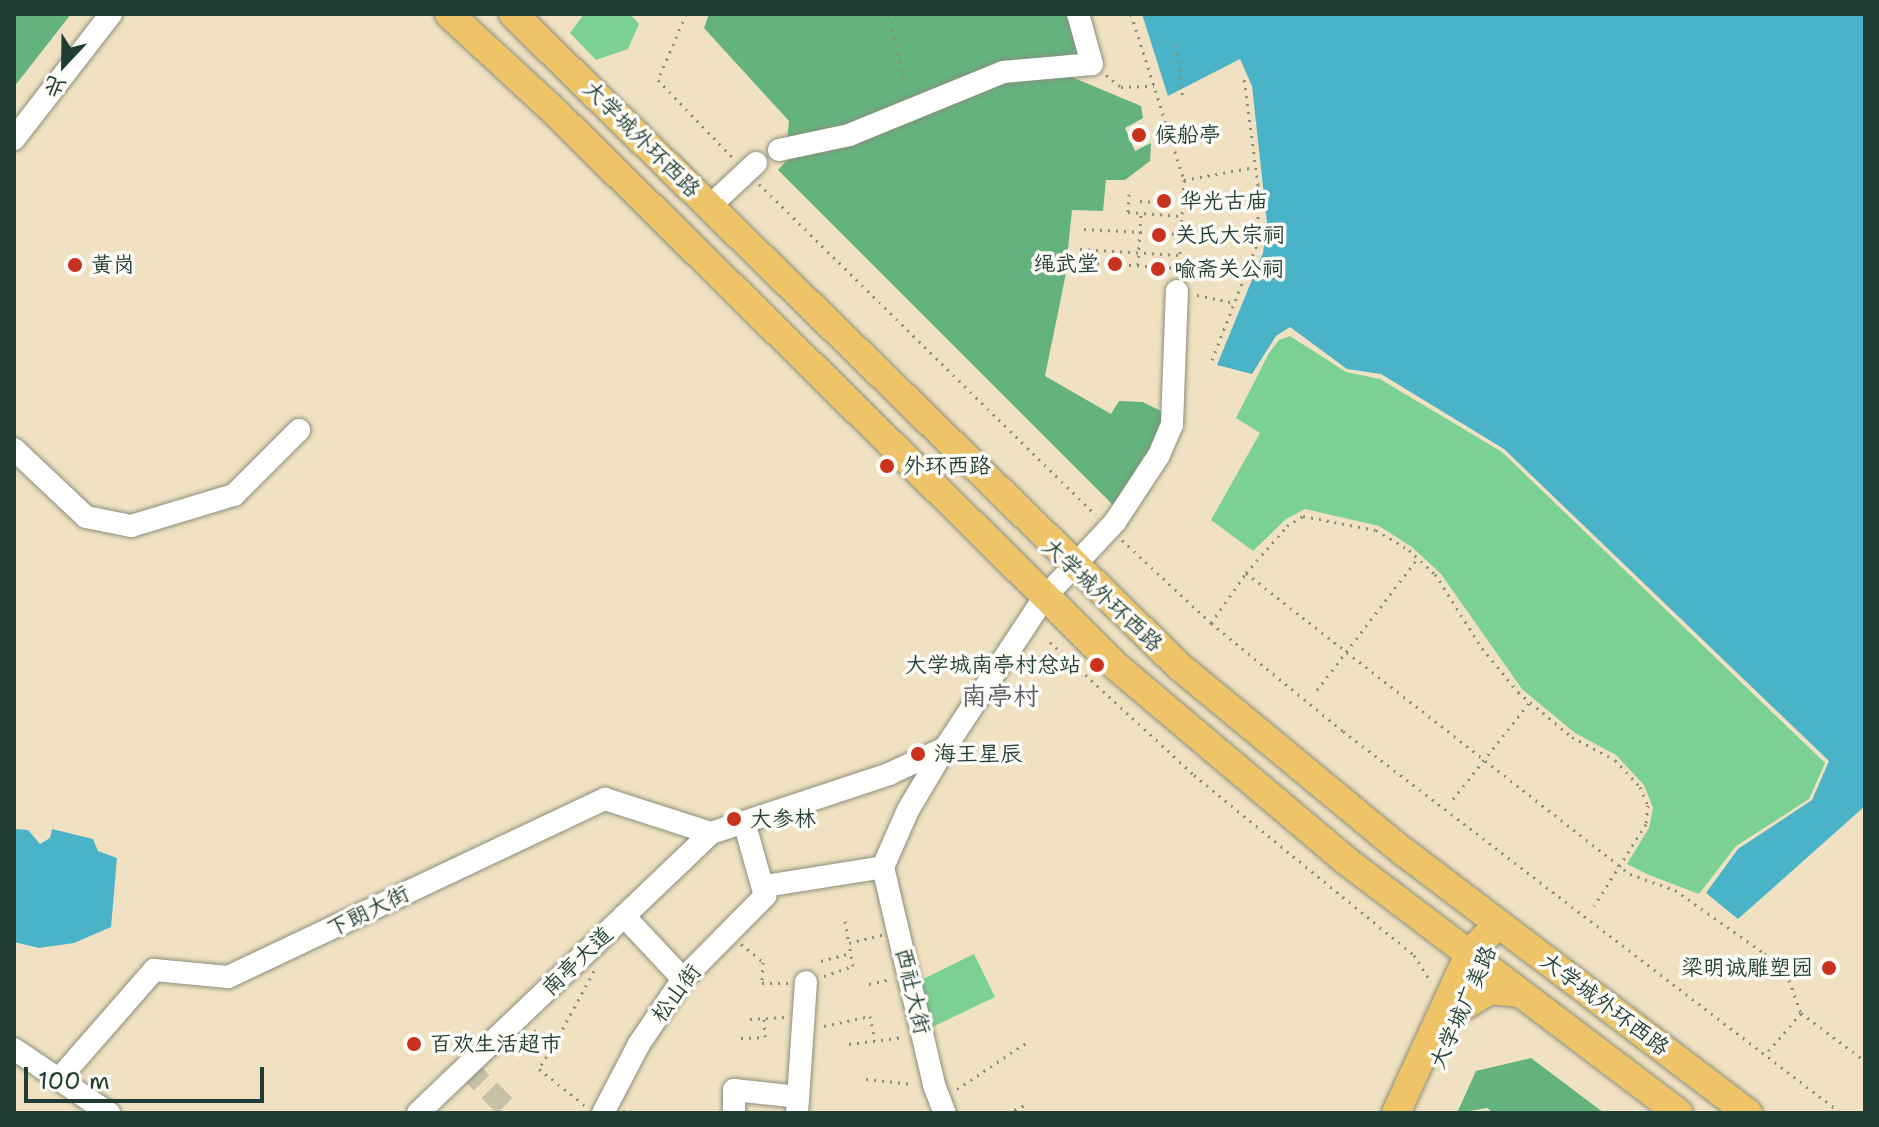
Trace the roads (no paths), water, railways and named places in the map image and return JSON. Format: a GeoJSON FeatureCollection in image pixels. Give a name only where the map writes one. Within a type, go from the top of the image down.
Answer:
{"type":"FeatureCollection","features":[{"type":"Feature","properties":{"kind":"main road","name":"大学城外环西路"},"geometry":{"type":"LineString","coordinates":[[449,14],[554,111],[1044,598],[1252,784],[1441,934],[1679,1113]]}},
{"type":"Feature","properties":{"kind":"main road","name":"大学城外环西路"},"geometry":{"type":"LineString","coordinates":[[513,14],[1072,566],[1279,752],[1498,924],[1748,1113]]}},
{"type":"Feature","properties":{"kind":"main road"},"geometry":{"type":"LineString","coordinates":[[1467,900],[1474,912],[1472,926],[1462,936],[1441,934],[1451,959],[1448,1000],[1490,990],[1520,993]]}},
{"type":"Feature","properties":{"kind":"main road","name":"大学城广美路"},"geometry":{"type":"LineString","coordinates":[[1396,1113],[1448,1000],[1498,924]]}},
{"type":"Feature","properties":{"kind":"main road","name":"大学城广美路"},"geometry":{"type":"LineString","coordinates":[[1415,1113],[1448,1000]]}},
{"type":"Feature","properties":{"kind":"street"},"geometry":{"type":"LineString","coordinates":[[14,139],[111,14]]}},
{"type":"Feature","properties":{"kind":"street"},"geometry":{"type":"LineString","coordinates":[[779,150],[849,135],[1003,72],[1092,64],[1078,14]]}},
{"type":"Feature","properties":{"kind":"street"},"geometry":{"type":"LineString","coordinates":[[710,206],[752,167]]}},
{"type":"Feature","properties":{"kind":"street"},"geometry":{"type":"LineString","coordinates":[[744,822],[765,886],[883,867],[908,810],[945,748],[1044,598],[1109,528],[1159,455],[1172,425],[1177,291]]}},
{"type":"Feature","properties":{"kind":"street"},"geometry":{"type":"LineString","coordinates":[[14,449],[86,517],[131,526],[234,495],[299,430]]}},
{"type":"Feature","properties":{"kind":"street","name":"南亭大道"},"geometry":{"type":"LineString","coordinates":[[418,1113],[711,833],[889,774],[945,748]]}},
{"type":"Feature","properties":{"kind":"street","name":"下朗大街"},"geometry":{"type":"LineString","coordinates":[[59,1079],[154,970],[228,977],[605,799],[711,833]]}},
{"type":"Feature","properties":{"kind":"street","name":"西社大街"},"geometry":{"type":"LineString","coordinates":[[883,867],[939,1099]]}},
{"type":"Feature","properties":{"kind":"street","name":"松山街"},"geometry":{"type":"LineString","coordinates":[[599,1112],[639,1044],[683,979],[725,932],[765,896],[765,886]]}},
{"type":"Feature","properties":{"kind":"street"},"geometry":{"type":"LineString","coordinates":[[624,916],[683,979]]}},
{"type":"Feature","properties":{"kind":"street"},"geometry":{"type":"LineString","coordinates":[[734,1113],[734,1090],[798,1105],[815,1020],[810,981]]}},
{"type":"Feature","properties":{"kind":"street"},"geometry":{"type":"LineString","coordinates":[[14,1049],[109,1113]]}},
{"type":"Feature","properties":{"kind":"water"},"geometry":{"type":"Polygon","coordinates":[[[1142,14],[1865,14],[1865,806],[1738,919],[1706,893],[1738,849],[1812,800],[1829,761],[1504,449],[1381,374],[1347,369],[1290,327],[1276,336],[1252,374],[1217,365],[1263,253],[1267,223],[1252,86],[1240,59],[1168,96],[1142,14]]]}},
{"type":"Feature","properties":{"kind":"water"},"geometry":{"type":"Polygon","coordinates":[[[14,829],[28,830],[40,844],[50,838],[52,829],[93,839],[98,851],[117,858],[111,927],[74,943],[39,948],[14,942],[14,829]]]}},
{"type":"Feature","properties":{"kind":"tunnel"},"geometry":{"type":"LineString","coordinates":[[466,1067],[512,1113]]}},
{"type":"Feature","properties":{"kind":"place","name":"候船亭"},"geometry":{"type":"Point","coordinates":[1139,135]}},
{"type":"Feature","properties":{"kind":"place","name":"华光古庙"},"geometry":{"type":"Point","coordinates":[1164,201]}},
{"type":"Feature","properties":{"kind":"place","name":"关氏大宗祠"},"geometry":{"type":"Point","coordinates":[1159,235]}},
{"type":"Feature","properties":{"kind":"place","name":"绳武堂"},"geometry":{"type":"Point","coordinates":[1115,264]}},
{"type":"Feature","properties":{"kind":"place","name":"黄岗"},"geometry":{"type":"Point","coordinates":[75,265]}},
{"type":"Feature","properties":{"kind":"place","name":"喻斋关公祠"},"geometry":{"type":"Point","coordinates":[1158,269]}},
{"type":"Feature","properties":{"kind":"place","name":"外环西路"},"geometry":{"type":"Point","coordinates":[887,466]}},
{"type":"Feature","properties":{"kind":"place","name":"大学城南亭村总站"},"geometry":{"type":"Point","coordinates":[1097,665]}},
{"type":"Feature","properties":{"kind":"place","name":"海王星辰"},"geometry":{"type":"Point","coordinates":[918,754]}},
{"type":"Feature","properties":{"kind":"place","name":"大参林"},"geometry":{"type":"Point","coordinates":[734,819]}},
{"type":"Feature","properties":{"kind":"place","name":"梁明诚雕塑园"},"geometry":{"type":"Point","coordinates":[1829,968]}},
{"type":"Feature","properties":{"kind":"place","name":"百欢生活超市"},"geometry":{"type":"Point","coordinates":[414,1044]}},
{"type":"Feature","properties":{"kind":"district","name":"南亭村"},"geometry":{"type":"Point","coordinates":[1000,696]}}]}
